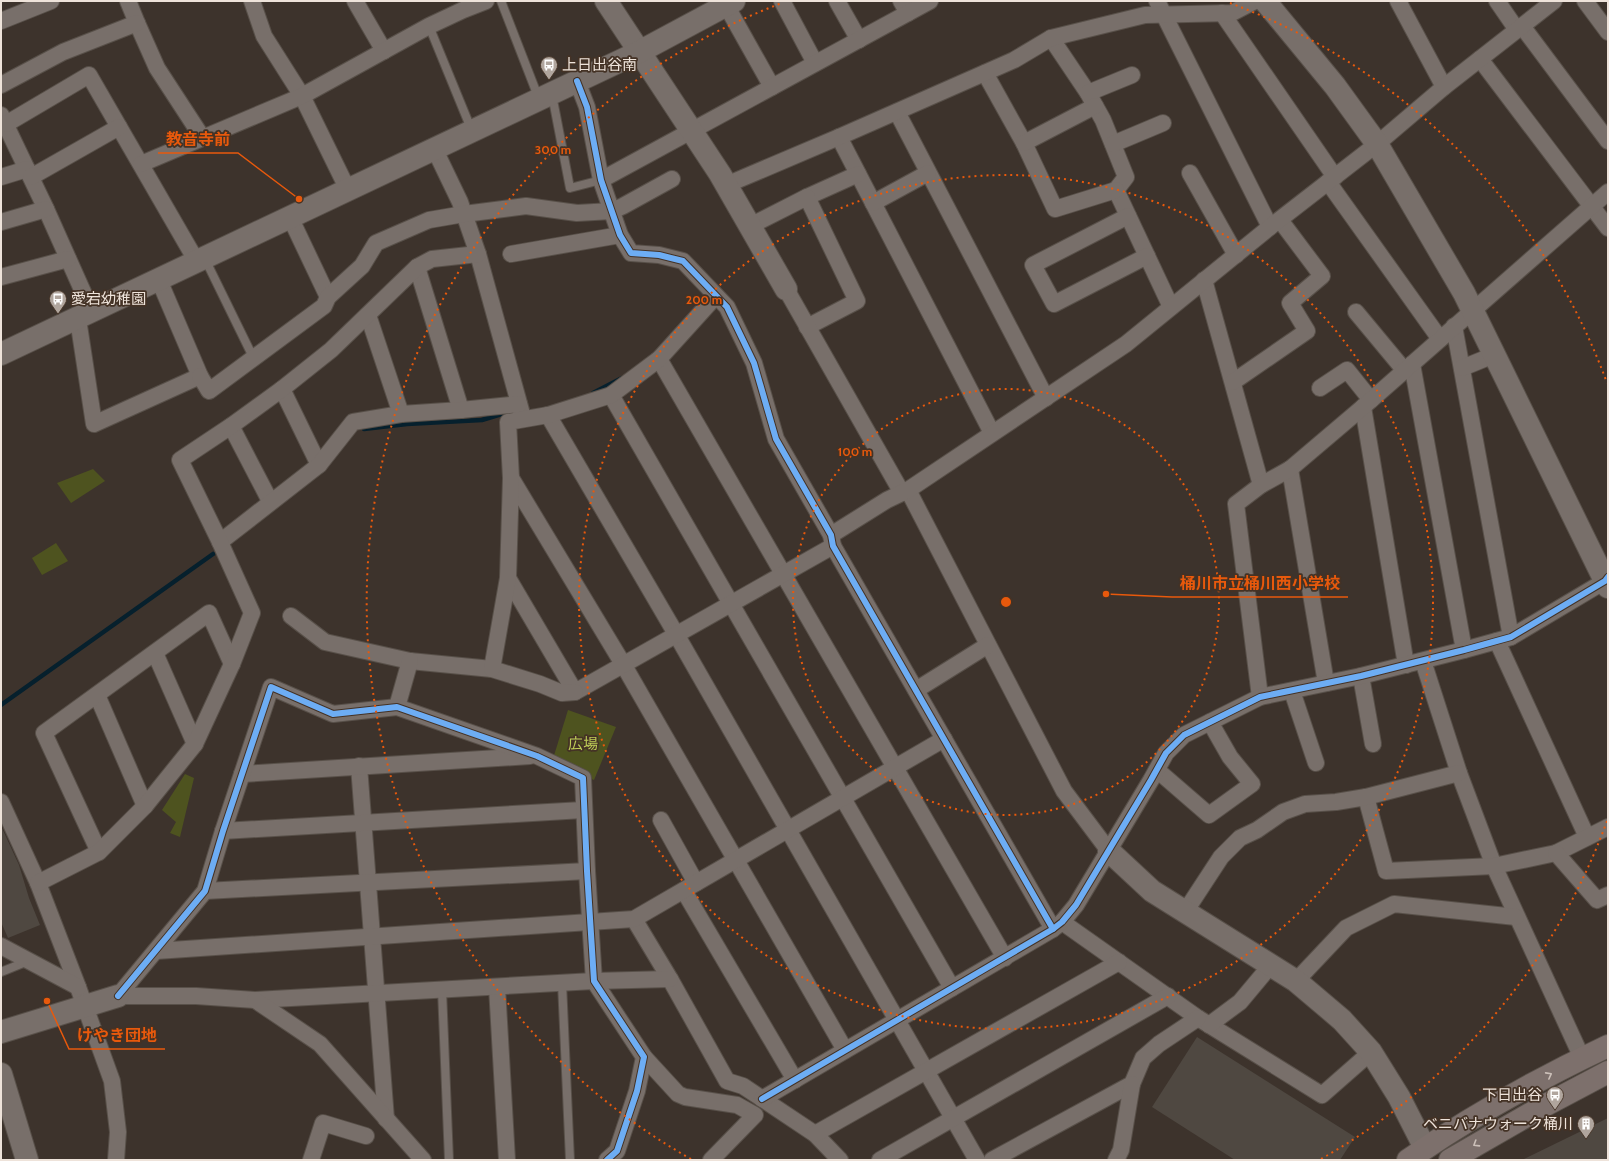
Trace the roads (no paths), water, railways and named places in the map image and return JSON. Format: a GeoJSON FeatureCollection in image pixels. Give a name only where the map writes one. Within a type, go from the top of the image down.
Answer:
{"type":"FeatureCollection","features":[{"type":"Feature","properties":{"kind":"main road"},"geometry":{"type":"LineString","coordinates":[[1416,1154],[1549,1075],[1608,1046]]}},
{"type":"Feature","properties":{"kind":"main road"},"geometry":{"type":"LineString","coordinates":[[1450,1160],[1521,1118],[1608,1072]]}},
{"type":"Feature","properties":{"kind":"street"},"geometry":{"type":"LineString","coordinates":[[1,21],[52,1]]}},
{"type":"Feature","properties":{"kind":"street"},"geometry":{"type":"LineString","coordinates":[[128,1],[157,68],[202,137]]}},
{"type":"Feature","properties":{"kind":"street"},"geometry":{"type":"LineString","coordinates":[[252,1],[264,36],[302,96],[348,190]]}},
{"type":"Feature","properties":{"kind":"street"},"geometry":{"type":"LineString","coordinates":[[355,1],[384,51]]}},
{"type":"Feature","properties":{"kind":"street"},"geometry":{"type":"LineString","coordinates":[[141,164],[302,96],[429,26],[461,5],[486,1]]}},
{"type":"Feature","properties":{"kind":"street"},"geometry":{"type":"LineString","coordinates":[[606,1],[726,185],[807,327],[905,491],[988,645],[1064,791],[1109,851],[1152,891],[1296,981],[1342,1020],[1371,1052],[1399,1097],[1416,1154]]}},
{"type":"Feature","properties":{"kind":"street"},"geometry":{"type":"LineString","coordinates":[[782,1],[815,63]]}},
{"type":"Feature","properties":{"kind":"street"},"geometry":{"type":"LineString","coordinates":[[837,1],[859,40]]}},
{"type":"Feature","properties":{"kind":"street"},"geometry":{"type":"LineString","coordinates":[[601,180],[859,40],[904,7],[930,1]]}},
{"type":"Feature","properties":{"kind":"street"},"geometry":{"type":"LineString","coordinates":[[726,185],[1014,60],[1051,38],[1145,15],[1160,8],[1232,13],[1255,1]]}},
{"type":"Feature","properties":{"kind":"street"},"geometry":{"type":"LineString","coordinates":[[762,1098],[1058,926],[1076,905],[1166,753],[1184,735],[1260,697],[1361,676],[1504,639],[1607,582],[1464,293],[1377,144],[1335,86],[1265,1]]}},
{"type":"Feature","properties":{"kind":"street"},"geometry":{"type":"LineString","coordinates":[[1398,1],[1444,87]]}},
{"type":"Feature","properties":{"kind":"street"},"geometry":{"type":"LineString","coordinates":[[1497,1],[1608,141]]}},
{"type":"Feature","properties":{"kind":"street"},"geometry":{"type":"LineString","coordinates":[[291,616],[325,642],[410,661],[492,669],[540,684],[562,693],[575,692],[783,574],[1126,344],[1204,280],[1377,144],[1444,87],[1554,1]]}},
{"type":"Feature","properties":{"kind":"street"},"geometry":{"type":"LineString","coordinates":[[1585,1],[1608,32]]}},
{"type":"Feature","properties":{"kind":"street"},"geometry":{"type":"LineString","coordinates":[[1,354],[85,316],[640,52],[730,3],[772,87]]}},
{"type":"Feature","properties":{"kind":"street"},"geometry":{"type":"LineString","coordinates":[[1160,8],[1275,224],[1322,276],[1290,303],[1307,331],[1233,382]]}},
{"type":"Feature","properties":{"kind":"street"},"geometry":{"type":"LineString","coordinates":[[1222,13],[1440,339]]}},
{"type":"Feature","properties":{"kind":"street"},"geometry":{"type":"LineString","coordinates":[[1,85],[62,52],[137,23]]}},
{"type":"Feature","properties":{"kind":"street"},"geometry":{"type":"LineString","coordinates":[[985,73],[1024,143],[1055,209],[1116,190],[1126,177],[1103,120],[1051,38]]}},
{"type":"Feature","properties":{"kind":"street"},"geometry":{"type":"LineString","coordinates":[[1480,59],[1608,228]]}},
{"type":"Feature","properties":{"kind":"street"},"geometry":{"type":"LineString","coordinates":[[200,376],[94,424],[85,316],[68,259],[3,119],[89,75],[141,164],[201,260]]}},
{"type":"Feature","properties":{"kind":"street"},"geometry":{"type":"LineString","coordinates":[[1024,143],[1091,99],[1132,75]]}},
{"type":"Feature","properties":{"kind":"street"},"geometry":{"type":"LineString","coordinates":[[577,81],[587,107],[601,180],[620,235],[631,253],[659,255],[683,261],[727,307],[754,363],[776,439],[944,740],[1058,926],[1118,962],[1204,1021],[1322,1095],[1371,1052]]}},
{"type":"Feature","properties":{"kind":"street"},"geometry":{"type":"LineString","coordinates":[[897,112],[1046,398]]}},
{"type":"Feature","properties":{"kind":"street"},"geometry":{"type":"LineString","coordinates":[[1113,144],[1163,123]]}},
{"type":"Feature","properties":{"kind":"street"},"geometry":{"type":"LineString","coordinates":[[1,177],[29,173],[119,127]]}},
{"type":"Feature","properties":{"kind":"street"},"geometry":{"type":"LineString","coordinates":[[839,137],[992,434]]}},
{"type":"Feature","properties":{"kind":"street"},"geometry":{"type":"LineString","coordinates":[[435,150],[460,202],[478,254],[522,411]]}},
{"type":"Feature","properties":{"kind":"street"},"geometry":{"type":"LineString","coordinates":[[873,203],[928,173]]}},
{"type":"Feature","properties":{"kind":"street"},"geometry":{"type":"LineString","coordinates":[[1190,173],[1236,255]]}},
{"type":"Feature","properties":{"kind":"street"},"geometry":{"type":"LineString","coordinates":[[750,226],[806,197],[858,174]]}},
{"type":"Feature","properties":{"kind":"street"},"geometry":{"type":"LineString","coordinates":[[159,280],[200,376],[209,391],[324,306],[328,297],[362,266],[376,243],[429,220],[464,214],[526,206],[577,213],[612,211],[672,179]]}},
{"type":"Feature","properties":{"kind":"street"},"geometry":{"type":"LineString","coordinates":[[1116,190],[1171,307]]}},
{"type":"Feature","properties":{"kind":"street"},"geometry":{"type":"LineString","coordinates":[[1260,697],[1236,504],[1261,485],[1290,469],[1409,368],[1454,326],[1608,192]]}},
{"type":"Feature","properties":{"kind":"street"},"geometry":{"type":"LineString","coordinates":[[806,197],[857,301],[807,327]]}},
{"type":"Feature","properties":{"kind":"street"},"geometry":{"type":"LineString","coordinates":[[1,222],[46,209]]}},
{"type":"Feature","properties":{"kind":"street"},"geometry":{"type":"LineString","coordinates":[[1128,216],[1033,265],[1054,304],[1147,256]]}},
{"type":"Feature","properties":{"kind":"street"},"geometry":{"type":"LineString","coordinates":[[290,218],[328,297]]}},
{"type":"Feature","properties":{"kind":"street"},"geometry":{"type":"LineString","coordinates":[[511,254],[620,235]]}},
{"type":"Feature","properties":{"kind":"street"},"geometry":{"type":"LineString","coordinates":[[38,883],[99,852],[145,806],[195,744],[232,664],[252,613],[220,542],[180,460],[232,426],[331,350],[417,267],[432,259],[478,254]]}},
{"type":"Feature","properties":{"kind":"street"},"geometry":{"type":"LineString","coordinates":[[1,277],[68,259]]}},
{"type":"Feature","properties":{"kind":"street"},"geometry":{"type":"LineString","coordinates":[[417,267],[461,410]]}},
{"type":"Feature","properties":{"kind":"street"},"geometry":{"type":"LineString","coordinates":[[1204,280],[1261,485]]}},
{"type":"Feature","properties":{"kind":"street"},"geometry":{"type":"LineString","coordinates":[[220,542],[270,501],[319,465],[353,422],[401,414],[461,410],[522,411],[548,416],[611,395],[659,359],[716,296]]}},
{"type":"Feature","properties":{"kind":"street"},"geometry":{"type":"LineString","coordinates":[[1356,312],[1409,368],[1464,650]]}},
{"type":"Feature","properties":{"kind":"street"},"geometry":{"type":"LineString","coordinates":[[368,315],[401,414]]}},
{"type":"Feature","properties":{"kind":"street"},"geometry":{"type":"LineString","coordinates":[[1454,326],[1462,368],[1504,639],[1587,837]]}},
{"type":"Feature","properties":{"kind":"street"},"geometry":{"type":"LineString","coordinates":[[1462,368],[1494,355]]}},
{"type":"Feature","properties":{"kind":"street"},"geometry":{"type":"LineString","coordinates":[[659,359],[1005,958]]}},
{"type":"Feature","properties":{"kind":"street"},"geometry":{"type":"LineString","coordinates":[[1320,388],[1347,370],[1367,404],[1406,665]]}},
{"type":"Feature","properties":{"kind":"street"},"geometry":{"type":"LineString","coordinates":[[282,389],[319,465]]}},
{"type":"Feature","properties":{"kind":"street"},"geometry":{"type":"LineString","coordinates":[[611,395],[952,988]]}},
{"type":"Feature","properties":{"kind":"street"},"geometry":{"type":"LineString","coordinates":[[492,669],[508,578],[512,478],[508,422],[522,411]]}},
{"type":"Feature","properties":{"kind":"street"},"geometry":{"type":"LineString","coordinates":[[548,416],[676,634],[977,1160]]}},
{"type":"Feature","properties":{"kind":"street"},"geometry":{"type":"LineString","coordinates":[[232,426],[270,501]]}},
{"type":"Feature","properties":{"kind":"street"},"geometry":{"type":"LineString","coordinates":[[1290,469],[1326,683]]}},
{"type":"Feature","properties":{"kind":"street"},"geometry":{"type":"LineString","coordinates":[[512,478],[623,664],[845,1050]]}},
{"type":"Feature","properties":{"kind":"street"},"geometry":{"type":"LineString","coordinates":[[508,578],[575,692]]}},
{"type":"Feature","properties":{"kind":"street"},"geometry":{"type":"LineString","coordinates":[[99,852],[44,733],[209,614],[232,664]]}},
{"type":"Feature","properties":{"kind":"street"},"geometry":{"type":"LineString","coordinates":[[916,690],[988,645]]}},
{"type":"Feature","properties":{"kind":"street"},"geometry":{"type":"LineString","coordinates":[[155,653],[195,744]]}},
{"type":"Feature","properties":{"kind":"street"},"geometry":{"type":"LineString","coordinates":[[397,708],[410,661]]}},
{"type":"Feature","properties":{"kind":"street"},"geometry":{"type":"LineString","coordinates":[[1423,661],[1459,773],[1494,866],[1516,917],[1582,1058]]}},
{"type":"Feature","properties":{"kind":"street"},"geometry":{"type":"LineString","coordinates":[[1361,676],[1373,744]]}},
{"type":"Feature","properties":{"kind":"street"},"geometry":{"type":"LineString","coordinates":[[118,996],[206,891],[223,831],[271,687],[333,714],[397,708],[538,756],[582,778],[594,981],[644,1057],[678,1094],[685,1097],[741,1107],[755,1115],[711,1160]]}},
{"type":"Feature","properties":{"kind":"street"},"geometry":{"type":"LineString","coordinates":[[1292,691],[1316,763]]}},
{"type":"Feature","properties":{"kind":"street"},"geometry":{"type":"LineString","coordinates":[[97,695],[145,806]]}},
{"type":"Feature","properties":{"kind":"street"},"geometry":{"type":"LineString","coordinates":[[1157,770],[1209,815],[1252,784],[1230,757],[1210,722]]}},
{"type":"Feature","properties":{"kind":"street"},"geometry":{"type":"LineString","coordinates":[[156,951],[372,938],[634,919],[944,740]]}},
{"type":"Feature","properties":{"kind":"street"},"geometry":{"type":"LineString","coordinates":[[242,774],[538,756]]}},
{"type":"Feature","properties":{"kind":"street"},"geometry":{"type":"LineString","coordinates":[[359,766],[386,1119]]}},
{"type":"Feature","properties":{"kind":"street"},"geometry":{"type":"LineString","coordinates":[[1185,912],[1221,857],[1240,838],[1257,830],[1283,812],[1305,804],[1336,802],[1366,797],[1459,773]]}},
{"type":"Feature","properties":{"kind":"street"},"geometry":{"type":"LineString","coordinates":[[1366,797],[1386,871],[1494,866],[1556,853],[1608,827]]}},
{"type":"Feature","properties":{"kind":"street"},"geometry":{"type":"LineString","coordinates":[[1,802],[38,883],[112,1081],[118,1132],[116,1160]]}},
{"type":"Feature","properties":{"kind":"street"},"geometry":{"type":"LineString","coordinates":[[223,831],[583,810]]}},
{"type":"Feature","properties":{"kind":"street"},"geometry":{"type":"LineString","coordinates":[[661,820],[690,887],[795,1080]]}},
{"type":"Feature","properties":{"kind":"street"},"geometry":{"type":"LineString","coordinates":[[1556,853],[1597,900],[1608,895]]}},
{"type":"Feature","properties":{"kind":"street"},"geometry":{"type":"LineString","coordinates":[[206,891],[368,884],[587,871]]}},
{"type":"Feature","properties":{"kind":"street"},"geometry":{"type":"LineString","coordinates":[[1296,981],[1346,928],[1394,904],[1516,917]]}},
{"type":"Feature","properties":{"kind":"street"},"geometry":{"type":"LineString","coordinates":[[634,919],[727,1080],[743,1086],[815,1134],[840,1160]]}},
{"type":"Feature","properties":{"kind":"street"},"geometry":{"type":"LineString","coordinates":[[1,946],[28,960],[81,996]]}},
{"type":"Feature","properties":{"kind":"street"},"geometry":{"type":"LineString","coordinates":[[815,1134],[1118,962]]}},
{"type":"Feature","properties":{"kind":"street"},"geometry":{"type":"LineString","coordinates":[[1103,1160],[1118,1155],[1132,1084],[1143,1058],[1160,1044],[1240,1002],[1271,965]]}},
{"type":"Feature","properties":{"kind":"street"},"geometry":{"type":"LineString","coordinates":[[1,1032],[81,996],[196,996],[255,1000],[594,981],[670,979]]}},
{"type":"Feature","properties":{"kind":"street"},"geometry":{"type":"LineString","coordinates":[[497,987],[506,1160]]}},
{"type":"Feature","properties":{"kind":"street"},"geometry":{"type":"LineString","coordinates":[[880,1160],[1168,996]]}},
{"type":"Feature","properties":{"kind":"street"},"geometry":{"type":"LineString","coordinates":[[255,1000],[320,1044],[423,1160]]}},
{"type":"Feature","properties":{"kind":"street"},"geometry":{"type":"LineString","coordinates":[[607,1160],[617,1151],[637,1091],[644,1057]]}},
{"type":"Feature","properties":{"kind":"street"},"geometry":{"type":"LineString","coordinates":[[1,1074],[27,1160]]}},
{"type":"Feature","properties":{"kind":"street"},"geometry":{"type":"LineString","coordinates":[[992,1160],[1132,1084]]}},
{"type":"Feature","properties":{"kind":"street"},"geometry":{"type":"LineString","coordinates":[[311,1160],[322,1123],[366,1136]]}},
{"type":"Feature","properties":{"kind":"lane"},"geometry":{"type":"LineString","coordinates":[[501,1],[544,98],[554,105],[570,188],[601,180]]}},
{"type":"Feature","properties":{"kind":"lane"},"geometry":{"type":"LineString","coordinates":[[429,26],[472,132]]}},
{"type":"Feature","properties":{"kind":"lane"},"geometry":{"type":"LineString","coordinates":[[201,260],[254,359]]}},
{"type":"Feature","properties":{"kind":"lane"},"geometry":{"type":"LineString","coordinates":[[1,972],[28,960]]}},
{"type":"Feature","properties":{"kind":"lane"},"geometry":{"type":"LineString","coordinates":[[562,983],[570,1160]]}},
{"type":"Feature","properties":{"kind":"lane"},"geometry":{"type":"LineString","coordinates":[[442,990],[449,1160]]}},
{"type":"Feature","properties":{"kind":"waterway"},"geometry":{"type":"LineString","coordinates":[[593,393],[622,378]]}},
{"type":"Feature","properties":{"kind":"waterway"},"geometry":{"type":"LineString","coordinates":[[364,429],[407,424],[482,420],[505,413]]}},
{"type":"Feature","properties":{"kind":"waterway"},"geometry":{"type":"LineString","coordinates":[[1,705],[213,554]]}},
{"type":"Feature","properties":{"kind":"place","name":"上日出谷南"},"geometry":{"type":"Point","coordinates":[549,80]}},
{"type":"Feature","properties":{"kind":"place","name":"教音寺前"},"geometry":{"type":"Point","coordinates":[299,199]}},
{"type":"Feature","properties":{"kind":"place","name":"愛宕幼稚園"},"geometry":{"type":"Point","coordinates":[58,314]}},
{"type":"Feature","properties":{"kind":"place","name":"桶川市立桶川西小学校"},"geometry":{"type":"Point","coordinates":[1106,594]}},
{"type":"Feature","properties":{"kind":"place","name":"けやき団地"},"geometry":{"type":"Point","coordinates":[47,1001]}},
{"type":"Feature","properties":{"kind":"place","name":"下日出谷"},"geometry":{"type":"Point","coordinates":[1555,1110]}},
{"type":"Feature","properties":{"kind":"place","name":"ベニバナウォーク桶川"},"geometry":{"type":"Point","coordinates":[1586,1139]}},
{"type":"Feature","properties":{"kind":"park label","name":"広場"},"geometry":{"type":"Point","coordinates":[583,744]}}]}
